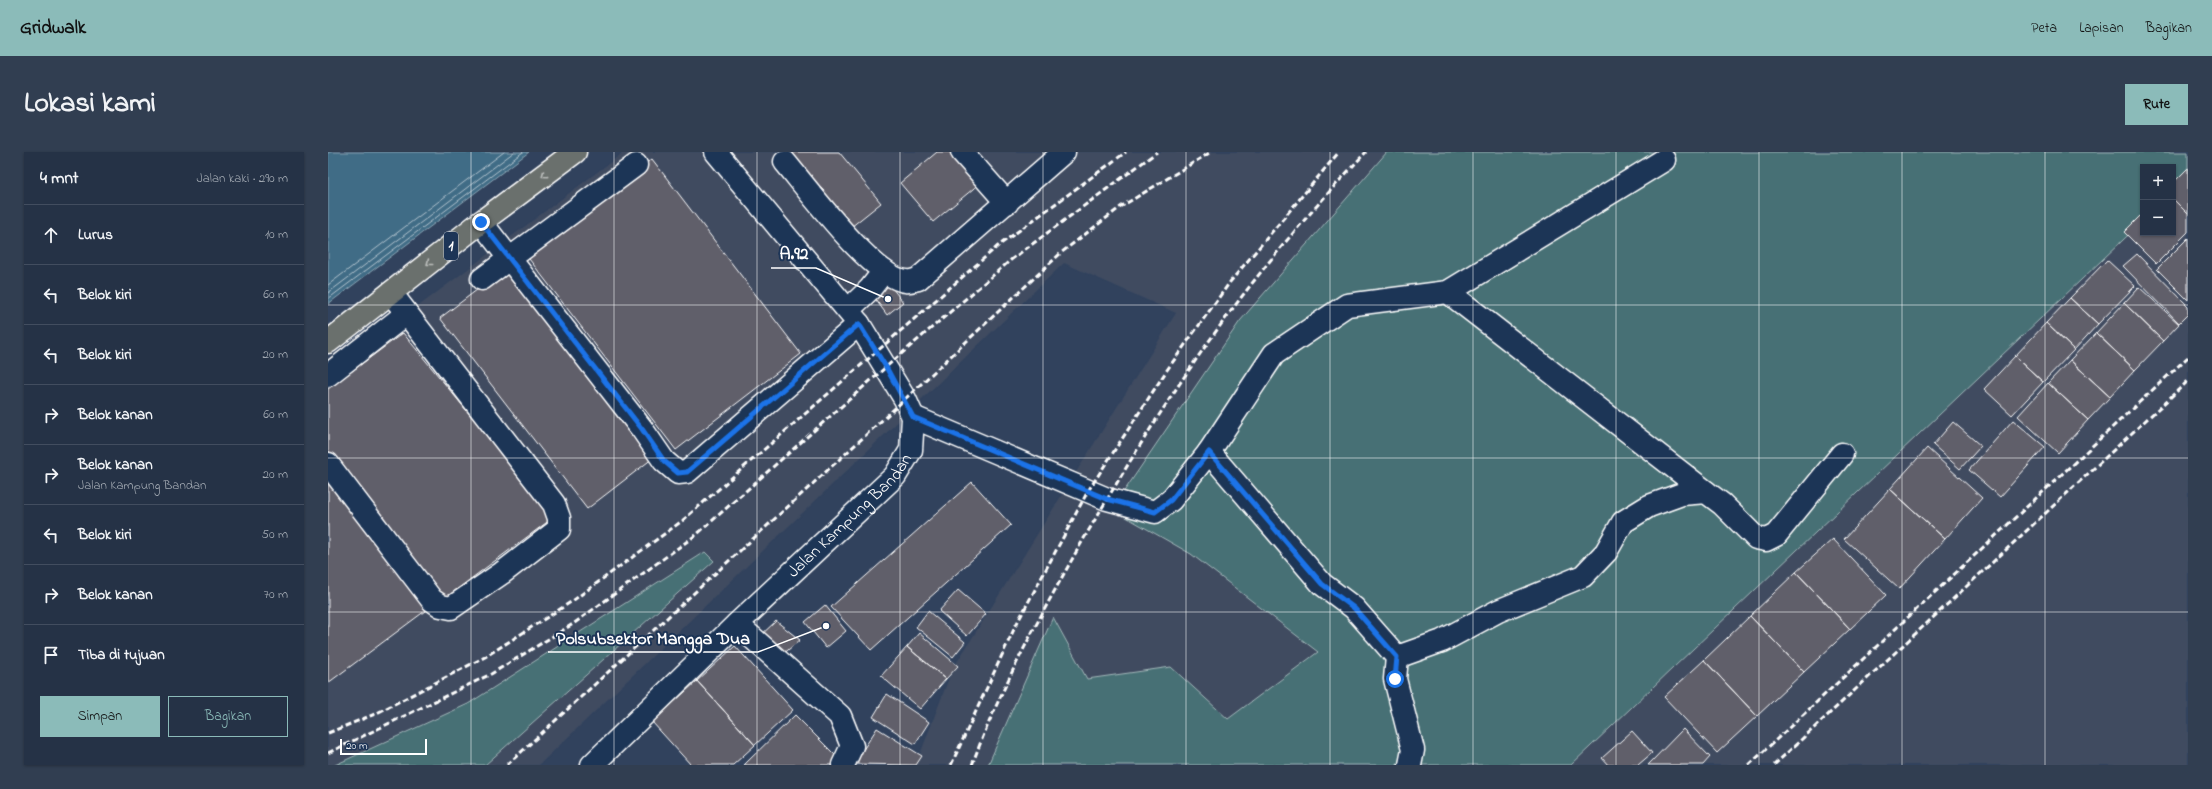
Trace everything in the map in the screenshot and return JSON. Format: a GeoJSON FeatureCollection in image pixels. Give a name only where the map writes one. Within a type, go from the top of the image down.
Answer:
{"type":"FeatureCollection","features":[{"type":"Feature","properties":{"kind":"highway","name":"1"},"geometry":{"type":"LineString","coordinates":[[328,342],[481,222],[575,152]]}},
{"type":"Feature","properties":{"kind":"street"},"geometry":{"type":"LineString","coordinates":[[716,152],[854,317],[886,367],[913,417],[1100,496],[1155,512],[1171,500],[1209,452],[1274,354],[1347,305],[1448,292],[1664,160]]}},
{"type":"Feature","properties":{"kind":"street"},"geometry":{"type":"LineString","coordinates":[[962,152],[1007,203]]}},
{"type":"Feature","properties":{"kind":"street"},"geometry":{"type":"LineString","coordinates":[[785,162],[859,251],[884,271],[905,282],[918,279],[1064,152]]}},
{"type":"Feature","properties":{"kind":"street"},"geometry":{"type":"LineString","coordinates":[[482,279],[508,258],[636,165]]}},
{"type":"Feature","properties":{"kind":"street"},"geometry":{"type":"LineString","coordinates":[[481,222],[642,429],[664,461],[678,473],[687,472],[854,317],[870,289],[884,271]]}},
{"type":"Feature","properties":{"kind":"street"},"geometry":{"type":"LineString","coordinates":[[1448,292],[1722,504],[1756,538],[1766,540],[1776,535],[1842,454]]}},
{"type":"Feature","properties":{"kind":"street"},"geometry":{"type":"LineString","coordinates":[[328,464],[432,600],[441,606],[451,608],[502,574],[559,529],[559,518],[554,504],[400,318],[385,297]]}},
{"type":"Feature","properties":{"kind":"street"},"geometry":{"type":"LineString","coordinates":[[328,375],[400,318]]}},
{"type":"Feature","properties":{"kind":"street","name":"Jalan Kampung Bandan"},"geometry":{"type":"LineString","coordinates":[[598,764],[737,624],[895,476],[911,450],[913,417]]}},
{"type":"Feature","properties":{"kind":"street"},"geometry":{"type":"LineString","coordinates":[[1209,452],[1322,584],[1354,608],[1397,657],[1395,679],[1413,750],[1410,765]]}},
{"type":"Feature","properties":{"kind":"street"},"geometry":{"type":"LineString","coordinates":[[1397,657],[1442,641],[1498,611],[1583,576],[1606,552],[1623,522],[1649,506],[1682,494],[1706,492]]}},
{"type":"Feature","properties":{"kind":"street"},"geometry":{"type":"LineString","coordinates":[[737,624],[840,716],[852,746],[843,765]]}},
{"type":"Feature","properties":{"kind":"shaded area"},"geometry":{"type":"Polygon","coordinates":[[[624,152],[2188,152],[2188,765],[916,765],[952,670],[1176,313],[1064,263],[539,765],[328,765],[328,374],[624,152]]]}},
{"type":"Feature","properties":{"kind":"green space"},"geometry":{"type":"Polygon","coordinates":[[[1387,152],[2188,152],[2188,179],[2176,190],[2176,164],[2140,164],[2140,224],[1571,765],[988,765],[1053,617],[1087,679],[1171,667],[1228,719],[1318,652],[1191,554],[1112,509],[1240,321],[1387,152]]]}},
{"type":"Feature","properties":{"kind":"green space"},"geometry":{"type":"Polygon","coordinates":[[[705,552],[714,561],[485,765],[335,765],[468,704],[705,552]]]}},
{"type":"Feature","properties":{"kind":"water"},"geometry":{"type":"Polygon","coordinates":[[[328,152],[529,152],[328,304],[328,152]]]}},
{"type":"Feature","properties":{"kind":"building"},"geometry":{"type":"Polygon","coordinates":[[[791,152],[839,152],[881,203],[851,227],[791,152]]]}},
{"type":"Feature","properties":{"kind":"building"},"geometry":{"type":"Polygon","coordinates":[[[937,152],[953,152],[979,184],[933,222],[900,183],[937,152]]]}},
{"type":"Feature","properties":{"kind":"building"},"geometry":{"type":"Polygon","coordinates":[[[652,159],[801,354],[676,450],[526,255],[652,159]]]}},
{"type":"Feature","properties":{"kind":"building"},"geometry":{"type":"Polygon","coordinates":[[[2188,168],[2188,214],[2176,202],[2176,180],[2188,168]]]}},
{"type":"Feature","properties":{"kind":"building"},"geometry":{"type":"Polygon","coordinates":[[[2176,202],[2188,214],[2188,232],[2156,264],[2124,232],[2140,216],[2140,236],[2176,236],[2176,202]]]}},
{"type":"Feature","properties":{"kind":"building"},"geometry":{"type":"Polygon","coordinates":[[[2188,238],[2188,300],[2157,269],[2188,238]]]}},
{"type":"Feature","properties":{"kind":"building"},"geometry":{"type":"Polygon","coordinates":[[[2137,254],[2188,306],[2188,314],[2179,323],[2123,266],[2137,254]]]}},
{"type":"Feature","properties":{"kind":"building"},"geometry":{"type":"Polygon","coordinates":[[[2107,260],[2135,286],[2098,324],[2070,298],[2107,260]]]}},
{"type":"Feature","properties":{"kind":"building"},"geometry":{"type":"Polygon","coordinates":[[[511,264],[657,455],[587,509],[440,318],[511,264]]]}},
{"type":"Feature","properties":{"kind":"building"},"geometry":{"type":"Polygon","coordinates":[[[889,284],[903,302],[887,315],[873,296],[889,284]]]}},
{"type":"Feature","properties":{"kind":"building"},"geometry":{"type":"Polygon","coordinates":[[[2139,287],[2179,324],[2163,341],[2124,303],[2139,287]]]}},
{"type":"Feature","properties":{"kind":"building"},"geometry":{"type":"Polygon","coordinates":[[[2070,298],[2098,324],[2074,350],[2046,323],[2070,298]]]}},
{"type":"Feature","properties":{"kind":"building"},"geometry":{"type":"Polygon","coordinates":[[[2124,303],[2163,341],[2135,370],[2096,333],[2124,303]]]}},
{"type":"Feature","properties":{"kind":"building"},"geometry":{"type":"Polygon","coordinates":[[[2046,323],[2074,350],[2043,382],[2015,356],[2046,323]]]}},
{"type":"Feature","properties":{"kind":"building"},"geometry":{"type":"Polygon","coordinates":[[[403,333],[554,517],[441,601],[328,450],[328,389],[403,333]]]}},
{"type":"Feature","properties":{"kind":"building"},"geometry":{"type":"Polygon","coordinates":[[[2096,333],[2135,370],[2110,397],[2070,360],[2096,333]]]}},
{"type":"Feature","properties":{"kind":"building"},"geometry":{"type":"Polygon","coordinates":[[[2015,356],[2043,382],[2012,415],[1984,389],[2015,356]]]}},
{"type":"Feature","properties":{"kind":"building"},"geometry":{"type":"Polygon","coordinates":[[[2070,360],[2110,397],[2088,420],[2048,383],[2070,360]]]}},
{"type":"Feature","properties":{"kind":"building"},"geometry":{"type":"Polygon","coordinates":[[[2048,383],[2088,420],[2058,453],[2018,416],[2048,383]]]}},
{"type":"Feature","properties":{"kind":"building"},"geometry":{"type":"Polygon","coordinates":[[[2013,420],[2045,447],[2000,497],[1969,470],[2013,420]]]}},
{"type":"Feature","properties":{"kind":"building"},"geometry":{"type":"Polygon","coordinates":[[[1953,422],[1981,446],[1960,469],[1933,445],[1953,422]]]}},
{"type":"Feature","properties":{"kind":"building"},"geometry":{"type":"Polygon","coordinates":[[[1927,448],[1982,498],[1945,539],[1890,489],[1927,448]]]}},
{"type":"Feature","properties":{"kind":"building"},"geometry":{"type":"Polygon","coordinates":[[[328,473],[429,608],[328,683],[328,473]]]}},
{"type":"Feature","properties":{"kind":"building"},"geometry":{"type":"Polygon","coordinates":[[[972,482],[1011,525],[871,650],[831,607],[972,482]]]}},
{"type":"Feature","properties":{"kind":"building"},"geometry":{"type":"Polygon","coordinates":[[[1890,489],[1945,539],[1899,589],[1844,539],[1890,489]]]}},
{"type":"Feature","properties":{"kind":"building"},"geometry":{"type":"Polygon","coordinates":[[[1833,539],[1886,595],[1850,629],[1796,572],[1833,539]]]}},
{"type":"Feature","properties":{"kind":"building"},"geometry":{"type":"Polygon","coordinates":[[[1796,572],[1850,629],[1804,672],[1750,616],[1796,572]]]}},
{"type":"Feature","properties":{"kind":"building"},"geometry":{"type":"Polygon","coordinates":[[[958,590],[986,614],[967,636],[939,611],[958,590]]]}},
{"type":"Feature","properties":{"kind":"building"},"geometry":{"type":"Polygon","coordinates":[[[825,605],[846,631],[826,648],[805,622],[825,605]]]}},
{"type":"Feature","properties":{"kind":"building"},"geometry":{"type":"Polygon","coordinates":[[[928,611],[965,642],[953,657],[916,627],[928,611]]]}},
{"type":"Feature","properties":{"kind":"building"},"geometry":{"type":"Polygon","coordinates":[[[1750,616],[1804,672],[1757,716],[1704,660],[1750,616]]]}},
{"type":"Feature","properties":{"kind":"building"},"geometry":{"type":"Polygon","coordinates":[[[776,621],[800,640],[782,655],[758,638],[776,621]]]}},
{"type":"Feature","properties":{"kind":"building"},"geometry":{"type":"Polygon","coordinates":[[[919,633],[958,666],[946,679],[907,647],[919,633]]]}},
{"type":"Feature","properties":{"kind":"building"},"geometry":{"type":"Polygon","coordinates":[[[735,646],[793,710],[755,745],[697,681],[735,646]]]}},
{"type":"Feature","properties":{"kind":"building"},"geometry":{"type":"Polygon","coordinates":[[[907,647],[946,679],[920,709],[881,676],[907,647]]]}},
{"type":"Feature","properties":{"kind":"building"},"geometry":{"type":"Polygon","coordinates":[[[1704,660],[1757,716],[1717,753],[1664,697],[1704,660]]]}},
{"type":"Feature","properties":{"kind":"building"},"geometry":{"type":"Polygon","coordinates":[[[697,681],[755,745],[733,765],[691,765],[652,722],[697,681]]]}},
{"type":"Feature","properties":{"kind":"building"},"geometry":{"type":"Polygon","coordinates":[[[887,694],[929,722],[915,744],[873,717],[887,694]]]}},
{"type":"Feature","properties":{"kind":"building"},"geometry":{"type":"Polygon","coordinates":[[[795,715],[839,759],[832,765],[744,765],[795,715]]]}},
{"type":"Feature","properties":{"kind":"building"},"geometry":{"type":"Polygon","coordinates":[[[877,728],[922,756],[916,765],[854,764],[877,728]]]}},
{"type":"Feature","properties":{"kind":"building"},"geometry":{"type":"Polygon","coordinates":[[[1683,729],[1710,757],[1703,765],[1648,765],[1683,729]]]}},
{"type":"Feature","properties":{"kind":"building"},"geometry":{"type":"Polygon","coordinates":[[[1632,731],[1652,753],[1638,765],[1608,765],[1602,758],[1632,731]]]}},
{"type":"Feature","properties":{"kind":"railway"},"geometry":{"type":"LineString","coordinates":[[328,733],[375,714],[485,657],[571,602],[682,521],[998,246],[1126,152]]}},
{"type":"Feature","properties":{"kind":"railway"},"geometry":{"type":"LineString","coordinates":[[328,753],[491,674],[573,624],[696,535],[886,367],[1012,259],[1157,152]]}},
{"type":"Feature","properties":{"kind":"railway"},"geometry":{"type":"LineString","coordinates":[[507,765],[905,399],[1062,252],[1122,206],[1211,152]]}},
{"type":"Feature","properties":{"kind":"railway"},"geometry":{"type":"LineString","coordinates":[[951,765],[1016,625],[1088,491],[1167,370],[1230,282],[1339,152]]}},
{"type":"Feature","properties":{"kind":"railway"},"geometry":{"type":"LineString","coordinates":[[972,765],[1007,682],[1035,627],[1079,547],[1150,429],[1188,371],[1260,273],[1294,232],[1366,152]]}},
{"type":"Feature","properties":{"kind":"railway"},"geometry":{"type":"LineString","coordinates":[[1749,765],[2188,357]]}},
{"type":"Feature","properties":{"kind":"railway"},"geometry":{"type":"LineString","coordinates":[[1774,765],[2188,381]]}},
{"type":"Feature","properties":{"kind":"place","name":"A.92"},"geometry":{"type":"Point","coordinates":[888,299]}},
{"type":"Feature","properties":{"kind":"place","name":"Polsubsektor Mangga Dua"},"geometry":{"type":"Point","coordinates":[826,626]}},
{"type":"Feature","properties":{"kind":"route"},"geometry":{"type":"LineString","coordinates":[[481,222],[642,429],[664,461],[678,473],[687,472],[859,324],[905,399],[913,417],[1107,499],[1155,512],[1171,500],[1209,452],[1322,584],[1354,608],[1397,657],[1395,679]]}}]}
